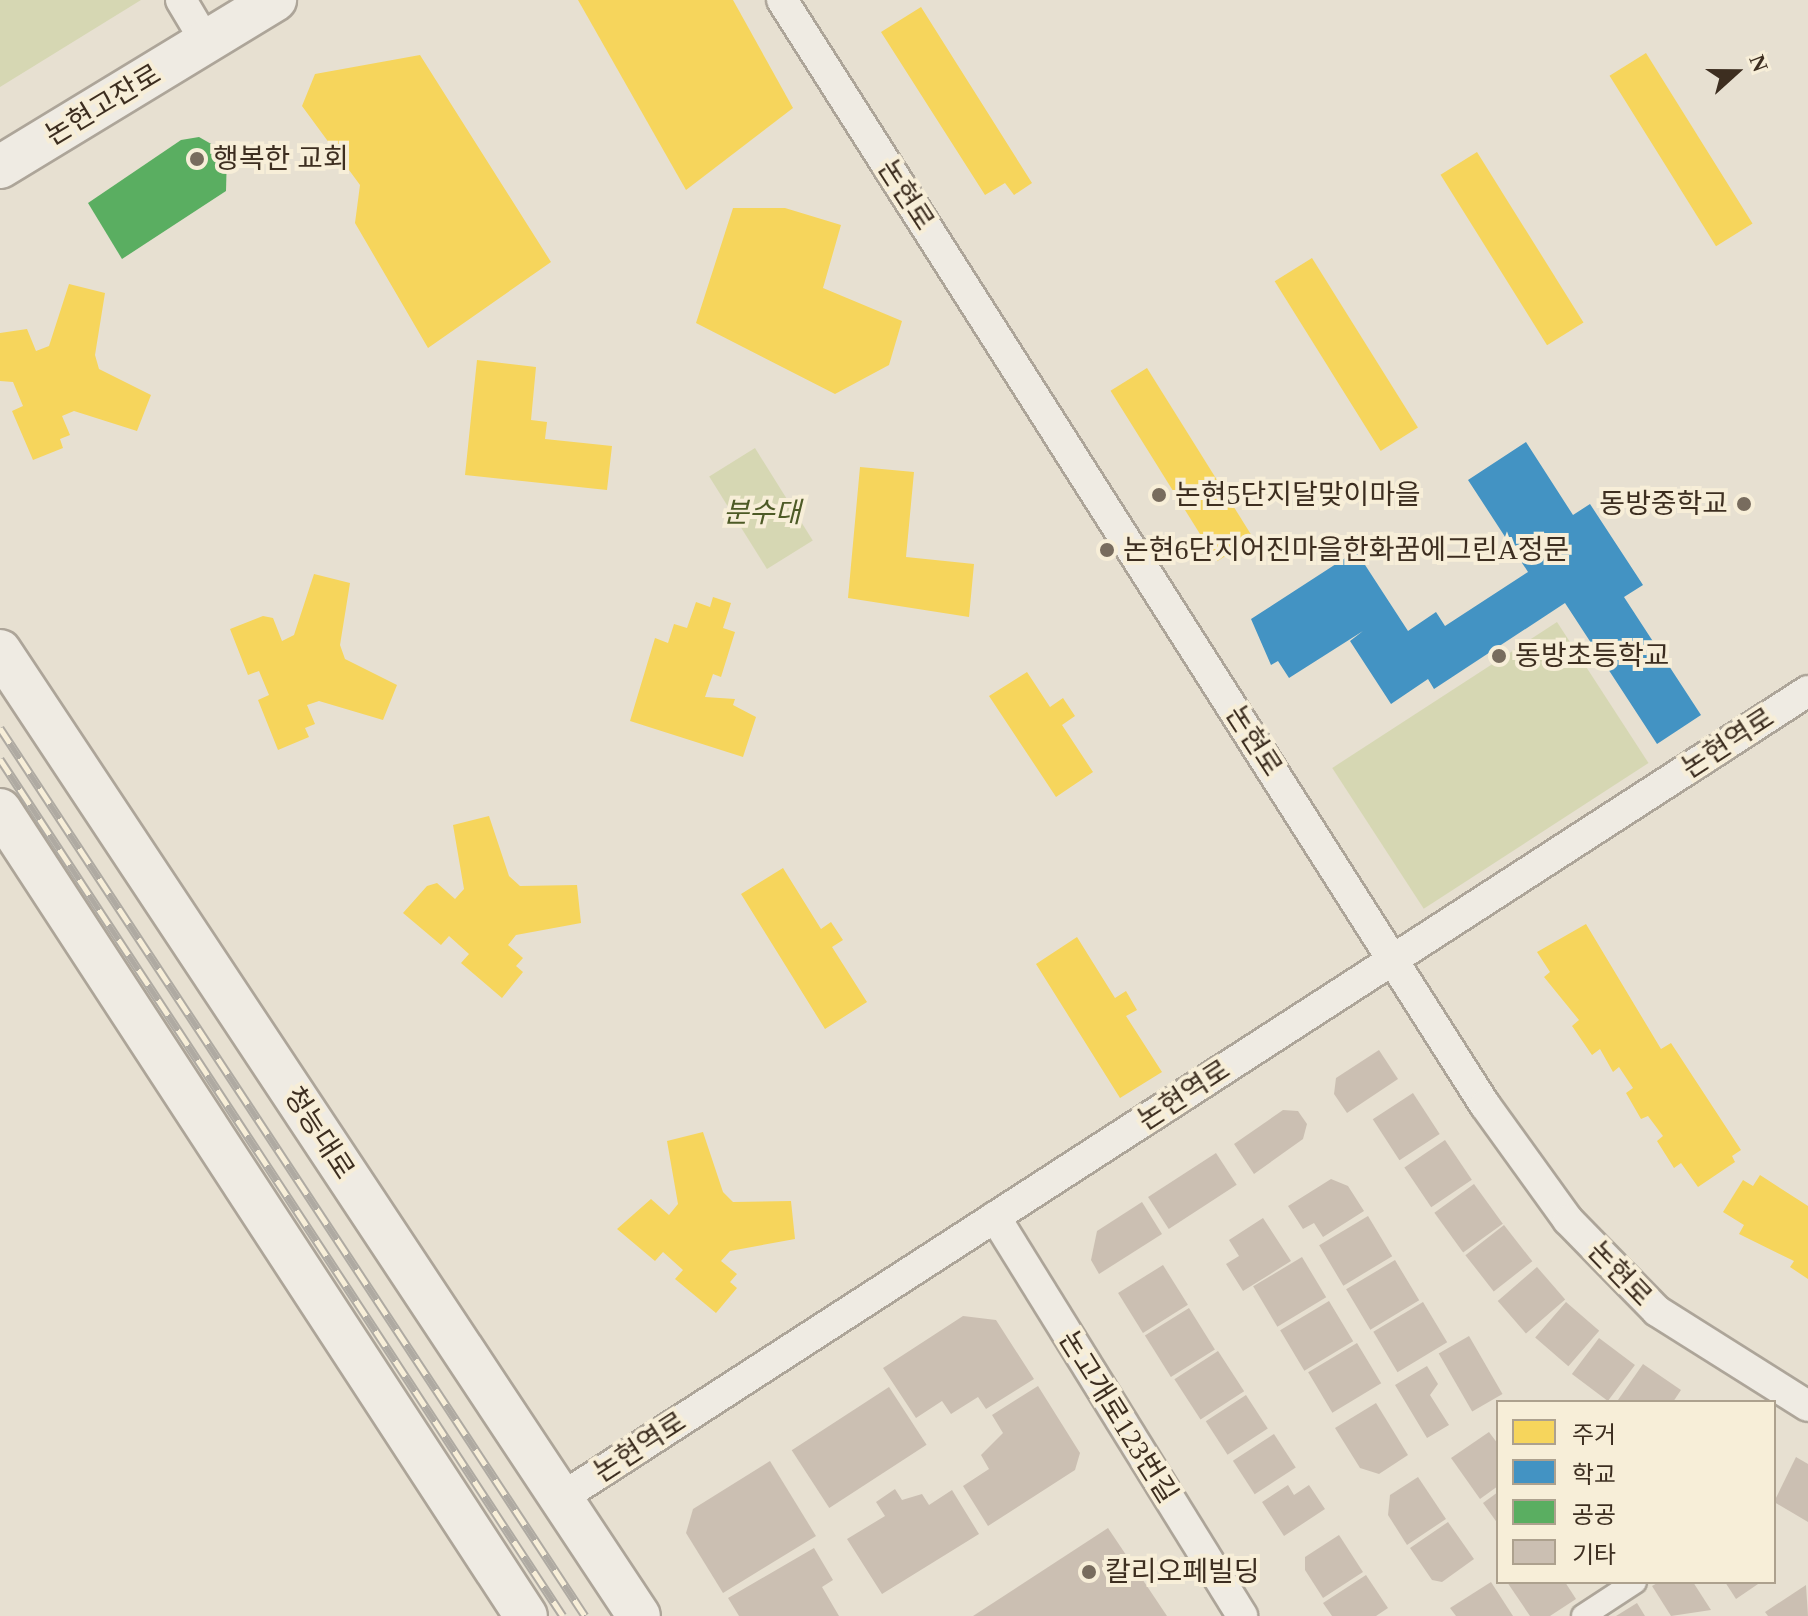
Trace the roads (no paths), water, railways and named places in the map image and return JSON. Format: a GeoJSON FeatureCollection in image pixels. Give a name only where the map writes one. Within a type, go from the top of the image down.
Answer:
{"type":"FeatureCollection","features":[{"type":"Feature","properties":{"kind":"main road","name":"논현고잔로"},"geometry":{"type":"LineString","coordinates":[[0,167],[275,0]]}},
{"type":"Feature","properties":{"kind":"main road","name":"청능대로"},"geometry":{"type":"LineString","coordinates":[[0,651],[639,1616]]}},
{"type":"Feature","properties":{"kind":"main road"},"geometry":{"type":"LineString","coordinates":[[0,810],[526,1616]]}},
{"type":"Feature","properties":{"kind":"street"},"geometry":{"type":"LineString","coordinates":[[181,0],[206,42]]}},
{"type":"Feature","properties":{"kind":"street","name":"논현로"},"geometry":{"type":"LineString","coordinates":[[782,0],[1393,959],[1568,1220],[1657,1311],[1808,1406]]}},
{"type":"Feature","properties":{"kind":"street","name":"논현역로"},"geometry":{"type":"LineString","coordinates":[[561,1498],[1808,691]]}},
{"type":"Feature","properties":{"kind":"street","name":"논고개로123번길"},"geometry":{"type":"LineString","coordinates":[[995,1217],[1242,1616]]}},
{"type":"Feature","properties":{"kind":"street"},"geometry":{"type":"LineString","coordinates":[[1583,1616],[1632,1584]]}},
{"type":"Feature","properties":{"kind":"railway"},"geometry":{"type":"LineString","coordinates":[[0,728],[585,1616]]}},
{"type":"Feature","properties":{"kind":"railway"},"geometry":{"type":"LineString","coordinates":[[0,759],[563,1616]]}},
{"type":"Feature","properties":{"kind":"place","name":"행복한 교회"},"geometry":{"type":"Point","coordinates":[197,159]}},
{"type":"Feature","properties":{"kind":"place","name":"논현5단지달맞이마을"},"geometry":{"type":"Point","coordinates":[1159,495]}},
{"type":"Feature","properties":{"kind":"place","name":"동방중학교"},"geometry":{"type":"Point","coordinates":[1744,504]}},
{"type":"Feature","properties":{"kind":"place","name":"논현6단지어진마을한화꿈에그린A정문"},"geometry":{"type":"Point","coordinates":[1107,550]}},
{"type":"Feature","properties":{"kind":"place","name":"동방초등학교"},"geometry":{"type":"Point","coordinates":[1499,656]}},
{"type":"Feature","properties":{"kind":"place","name":"칼리오페빌딩"},"geometry":{"type":"Point","coordinates":[1089,1572]}},
{"type":"Feature","properties":{"kind":"park label","name":"분수대"},"geometry":{"type":"Point","coordinates":[762,513]}}]}
